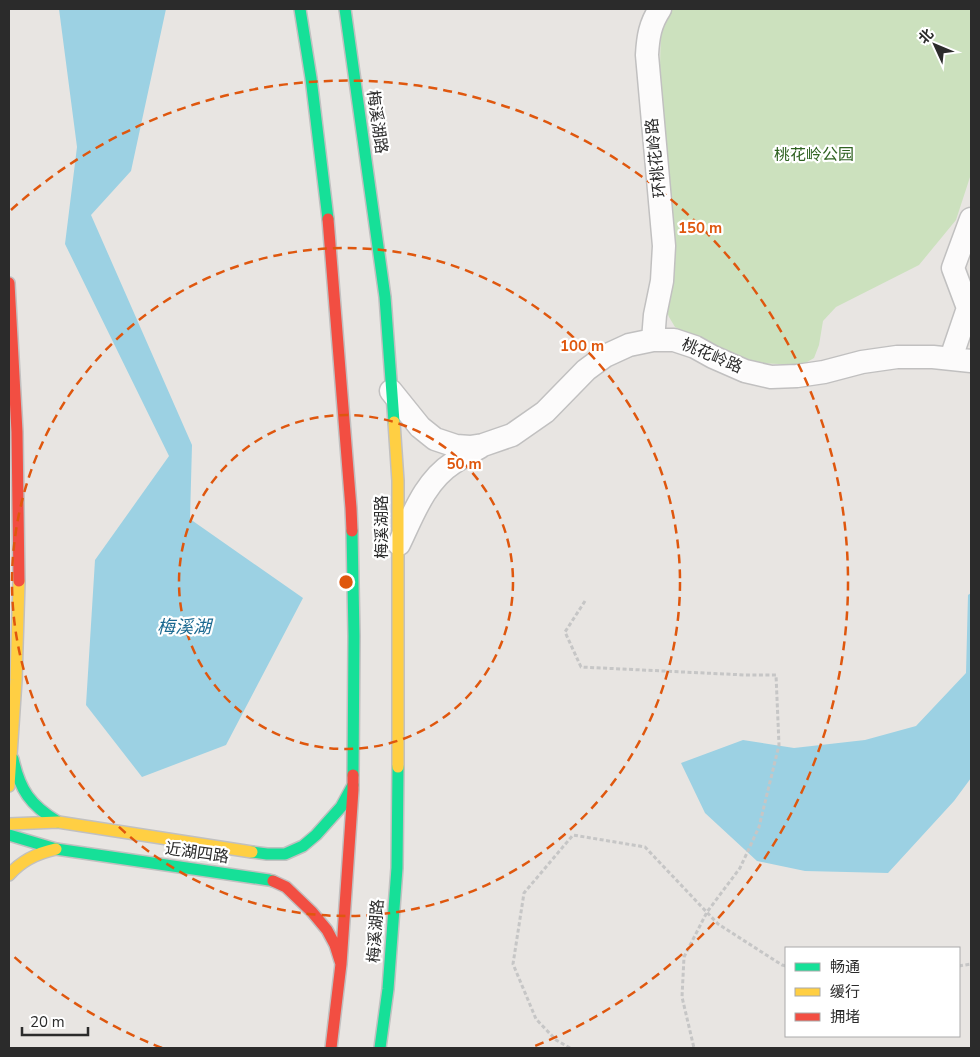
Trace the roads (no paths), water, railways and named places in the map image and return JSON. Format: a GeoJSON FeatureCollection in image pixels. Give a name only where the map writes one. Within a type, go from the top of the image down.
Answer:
{"type":"FeatureCollection","features":[{"type":"Feature","properties":{"kind":"main road","name":"梅溪湖路"},"geometry":{"type":"LineString","coordinates":[[300,9],[326,195],[351,499],[354,636],[353,785],[340,964],[331,1048]]}},
{"type":"Feature","properties":{"kind":"main road","name":"梅溪湖路"},"geometry":{"type":"LineString","coordinates":[[345,9],[384,297],[398,481],[399,699],[397,868],[388,988],[380,1048]]}},
{"type":"Feature","properties":{"kind":"main road"},"geometry":{"type":"LineString","coordinates":[[9,283],[17,445],[19,543],[19,630],[9,786]]}},
{"type":"Feature","properties":{"kind":"main road"},"geometry":{"type":"LineString","coordinates":[[12,756],[21,787],[46,815],[58,822]]}},
{"type":"Feature","properties":{"kind":"main road","name":"近湖四路"},"geometry":{"type":"LineString","coordinates":[[9,824],[58,822],[267,854],[285,854],[302,846],[316,835],[341,807],[353,785]]}},
{"type":"Feature","properties":{"kind":"main road","name":"近湖四路"},"geometry":{"type":"LineString","coordinates":[[9,835],[56,849],[268,880],[286,887],[312,912],[327,930],[335,946],[340,964]]}},
{"type":"Feature","properties":{"kind":"main road"},"geometry":{"type":"LineString","coordinates":[[9,875],[21,862],[31,856],[56,849]]}},
{"type":"Feature","properties":{"kind":"street","name":"环桃花岭路"},"geometry":{"type":"LineString","coordinates":[[653,340],[655,315],[662,280],[664,246],[647,55],[648,37],[653,19],[660,9]]}},
{"type":"Feature","properties":{"kind":"street"},"geometry":{"type":"LineString","coordinates":[[961,360],[968,308],[953,268],[971,219]]}},
{"type":"Feature","properties":{"kind":"street","name":"桃花岭路"},"geometry":{"type":"LineString","coordinates":[[483,445],[512,435],[545,412],[586,370],[605,356],[629,345],[653,340],[674,340],[695,347],[745,371],[771,377],[824,372],[862,362],[897,357],[933,357],[961,360]]}},
{"type":"Feature","properties":{"kind":"street"},"geometry":{"type":"LineString","coordinates":[[391,392],[420,427],[434,439],[456,446],[470,447],[483,445]]}},
{"type":"Feature","properties":{"kind":"street"},"geometry":{"type":"LineString","coordinates":[[398,547],[427,489],[452,464],[483,445]]}},
{"type":"Feature","properties":{"kind":"water","name":"梅溪湖"},"geometry":{"type":"Polygon","coordinates":[[[59,9],[166,9],[131,171],[91,215],[192,445],[190,519],[303,598],[226,745],[142,777],[86,705],[95,560],[169,456],[65,244],[77,147],[59,9]]]}},
{"type":"Feature","properties":{"kind":"water"},"geometry":{"type":"Polygon","coordinates":[[[971,593],[971,778],[954,801],[888,873],[805,871],[757,861],[705,813],[681,763],[743,740],[794,748],[865,740],[916,726],[966,673],[968,595],[971,593]]]}},
{"type":"Feature","properties":{"kind":"park label","name":"桃花岭公园"},"geometry":{"type":"Point","coordinates":[814,155]}}]}
